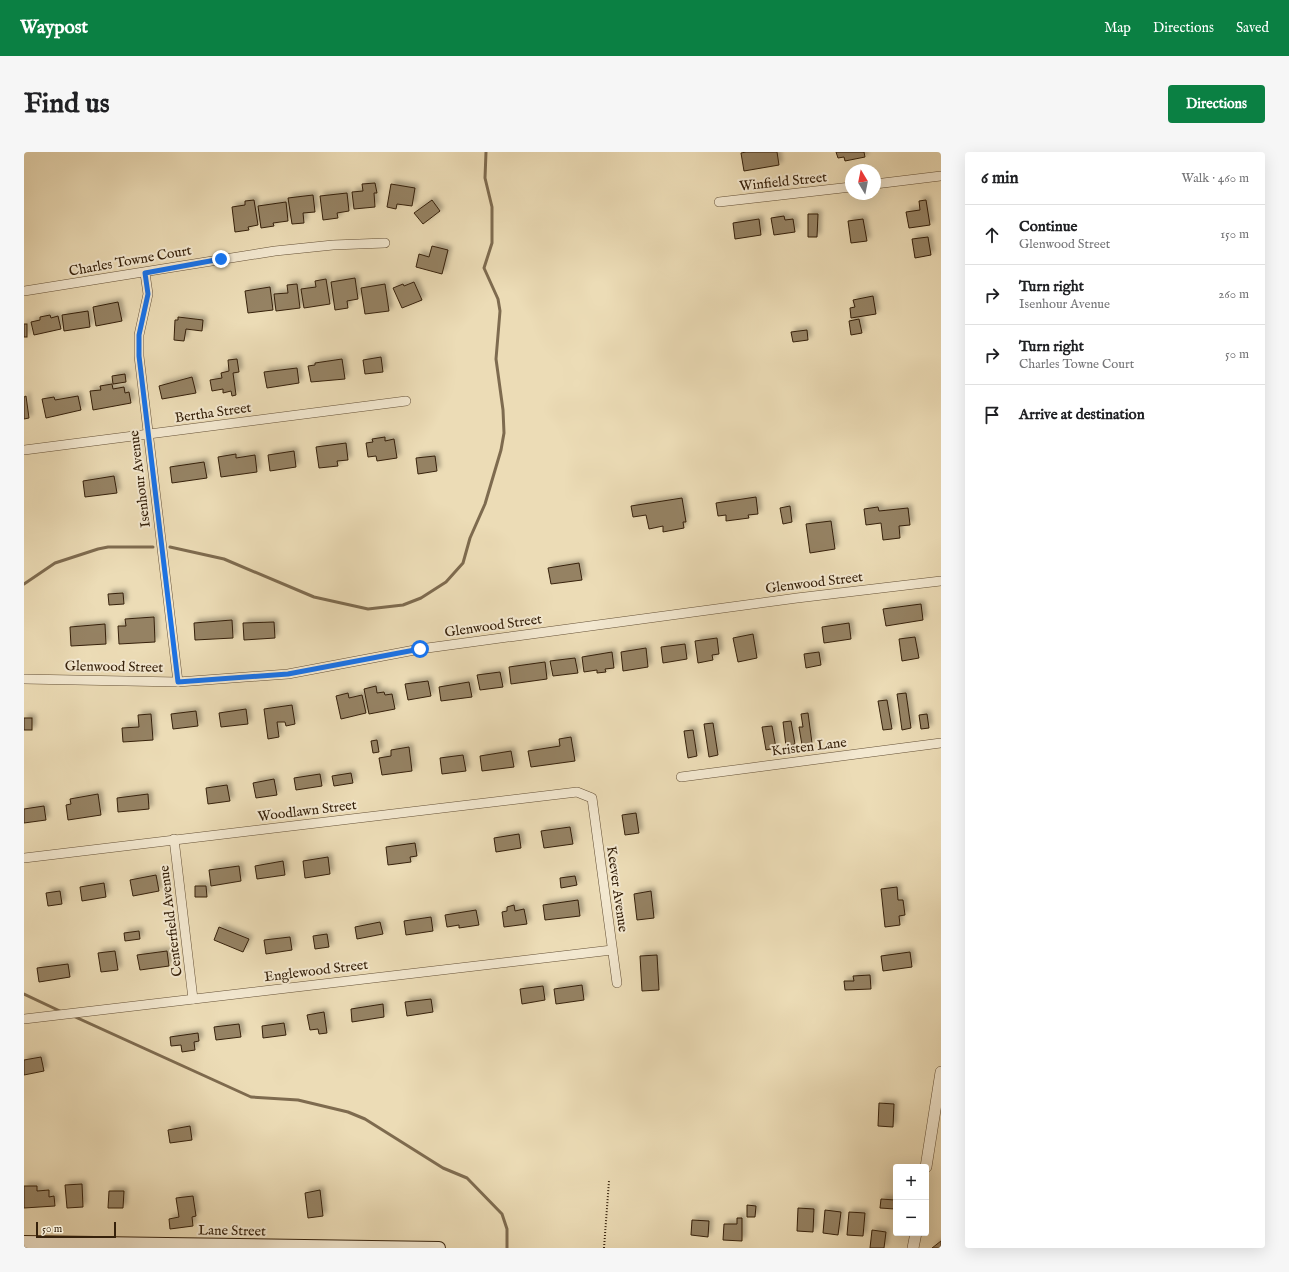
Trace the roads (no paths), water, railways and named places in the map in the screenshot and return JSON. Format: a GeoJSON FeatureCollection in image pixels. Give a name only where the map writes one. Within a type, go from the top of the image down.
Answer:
{"type":"FeatureCollection","features":[{"type":"Feature","properties":{"kind":"main road","name":"Lane Street"},"geometry":{"type":"LineString","coordinates":[[24,1242],[65,1245],[439,1248]]}},
{"type":"Feature","properties":{"kind":"street"},"geometry":{"type":"LineString","coordinates":[[881,183],[941,176]]}},
{"type":"Feature","properties":{"kind":"street","name":"Winfield Street"},"geometry":{"type":"LineString","coordinates":[[719,202],[845,188]]}},
{"type":"Feature","properties":{"kind":"street","name":"Charles Towne Court"},"geometry":{"type":"LineString","coordinates":[[24,291],[145,273],[188,264],[275,252],[333,245],[385,243]]}},
{"type":"Feature","properties":{"kind":"street","name":"Isenhour Avenue"},"geometry":{"type":"LineString","coordinates":[[145,273],[148,294],[139,335],[139,356],[178,682]]}},
{"type":"Feature","properties":{"kind":"street","name":"Bertha Street"},"geometry":{"type":"LineString","coordinates":[[24,450],[406,401]]}},
{"type":"Feature","properties":{"kind":"street","name":"Glenwood Street"},"geometry":{"type":"LineString","coordinates":[[24,679],[178,682],[288,674],[420,649],[797,598],[941,581]]}},
{"type":"Feature","properties":{"kind":"street","name":"Kristen Lane"},"geometry":{"type":"LineString","coordinates":[[680,777],[941,743]]}},
{"type":"Feature","properties":{"kind":"street","name":"Woodlawn Street"},"geometry":{"type":"LineString","coordinates":[[24,858],[577,792],[592,798]]}},
{"type":"Feature","properties":{"kind":"street","name":"Keever Avenue"},"geometry":{"type":"LineString","coordinates":[[592,798],[617,983]]}},
{"type":"Feature","properties":{"kind":"street","name":"Centerfield Avenue"},"geometry":{"type":"LineString","coordinates":[[174,839],[193,998]]}},
{"type":"Feature","properties":{"kind":"street","name":"Englewood Street"},"geometry":{"type":"LineString","coordinates":[[24,1019],[612,950]]}},
{"type":"Feature","properties":{"kind":"street"},"geometry":{"type":"LineString","coordinates":[[927,1164],[939,1099],[941,1072]]}},
{"type":"Feature","properties":{"kind":"street"},"geometry":{"type":"LineString","coordinates":[[913,1248],[915,1236]]}},
{"type":"Feature","properties":{"kind":"waterway"},"geometry":{"type":"LineString","coordinates":[[170,547],[224,559],[314,597],[368,609],[403,605],[421,598],[446,582],[463,563],[470,538],[485,504],[501,450],[504,433],[503,410],[496,359],[500,311],[498,299],[484,268],[492,243],[492,207],[485,178],[486,152]]}},
{"type":"Feature","properties":{"kind":"waterway"},"geometry":{"type":"LineString","coordinates":[[24,584],[55,563],[98,549],[108,547],[153,547]]}},
{"type":"Feature","properties":{"kind":"waterway"},"geometry":{"type":"LineString","coordinates":[[24,994],[62,1012]]}},
{"type":"Feature","properties":{"kind":"waterway"},"geometry":{"type":"LineString","coordinates":[[73,1016],[251,1097],[298,1100],[348,1112],[365,1119],[443,1168],[467,1178],[502,1214],[507,1229],[507,1248]]}}]}
